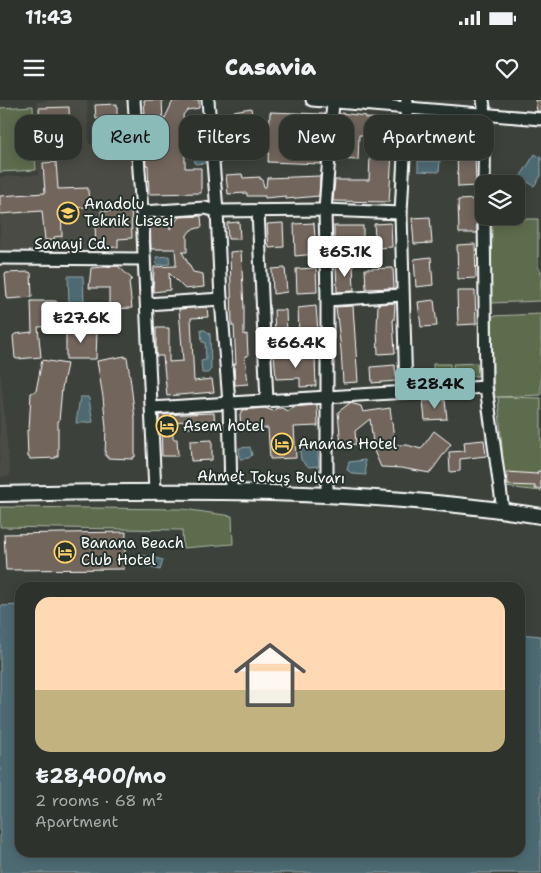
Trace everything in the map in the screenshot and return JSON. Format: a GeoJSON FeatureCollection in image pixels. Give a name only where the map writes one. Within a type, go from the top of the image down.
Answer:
{"type":"FeatureCollection","features":[{"type":"Feature","properties":{"kind":"main road","name":"Ahmet Tokuş Bulvarı"},"geometry":{"type":"LineString","coordinates":[[0,494],[155,491],[327,494],[418,500],[541,516]]}},
{"type":"Feature","properties":{"kind":"street"},"geometry":{"type":"LineString","coordinates":[[134,100],[147,304],[155,491]]}},
{"type":"Feature","properties":{"kind":"street"},"geometry":{"type":"LineString","coordinates":[[208,100],[229,403],[231,493]]}},
{"type":"Feature","properties":{"kind":"street"},"geometry":{"type":"LineString","coordinates":[[312,100],[406,104],[541,119]]}},
{"type":"Feature","properties":{"kind":"street"},"geometry":{"type":"LineString","coordinates":[[483,100],[486,114],[484,175]]}},
{"type":"Feature","properties":{"kind":"street"},"geometry":{"type":"LineString","coordinates":[[327,494],[325,210],[333,102]]}},
{"type":"Feature","properties":{"kind":"street"},"geometry":{"type":"LineString","coordinates":[[406,104],[401,213],[406,392]]}},
{"type":"Feature","properties":{"kind":"street"},"geometry":{"type":"LineString","coordinates":[[142,212],[205,208],[217,211],[325,210],[401,213]]}},
{"type":"Feature","properties":{"kind":"street"},"geometry":{"type":"LineString","coordinates":[[258,211],[267,401]]}},
{"type":"Feature","properties":{"kind":"street"},"geometry":{"type":"LineString","coordinates":[[484,225],[486,388],[503,510]]}},
{"type":"Feature","properties":{"kind":"street","name":"Sanayi Cd."},"geometry":{"type":"LineString","coordinates":[[0,258],[144,259]]}},
{"type":"Feature","properties":{"kind":"street"},"geometry":{"type":"LineString","coordinates":[[327,300],[402,295]]}},
{"type":"Feature","properties":{"kind":"street"},"geometry":{"type":"LineString","coordinates":[[147,304],[221,299]]}},
{"type":"Feature","properties":{"kind":"street"},"geometry":{"type":"LineString","coordinates":[[152,408],[486,388]]}},
{"type":"Feature","properties":{"kind":"shaded area","name":"Anadolu Teknik Lisesi"},"geometry":{"type":"Polygon","coordinates":[[[87,100],[89,144],[92,144],[92,160],[132,160],[138,250],[0,253],[0,177],[38,175],[38,160],[82,160],[82,115],[37,115],[37,102],[87,100]]]}},
{"type":"Feature","properties":{"kind":"shaded area"},"geometry":{"type":"Polygon","coordinates":[[[0,368],[10,476],[0,477],[0,368]]]}},
{"type":"Feature","properties":{"kind":"green space"},"geometry":{"type":"Polygon","coordinates":[[[33,106],[33,115],[15,115],[15,160],[36,160],[36,170],[0,172],[0,108],[33,106]]]}},
{"type":"Feature","properties":{"kind":"green space"},"geometry":{"type":"Polygon","coordinates":[[[525,219],[538,219],[538,267],[541,271],[541,301],[491,303],[492,225],[525,225],[525,219]]]}},
{"type":"Feature","properties":{"kind":"green space"},"geometry":{"type":"Polygon","coordinates":[[[541,314],[541,395],[495,397],[492,316],[541,314]]]}},
{"type":"Feature","properties":{"kind":"green space"},"geometry":{"type":"Polygon","coordinates":[[[477,363],[478,376],[454,377],[453,364],[477,363]]]}},
{"type":"Feature","properties":{"kind":"green space"},"geometry":{"type":"Polygon","coordinates":[[[433,364],[450,364],[451,381],[433,382],[433,364]]]}},
{"type":"Feature","properties":{"kind":"green space"},"geometry":{"type":"Polygon","coordinates":[[[498,397],[541,398],[541,491],[505,487],[498,397]]]}},
{"type":"Feature","properties":{"kind":"green space"},"geometry":{"type":"Polygon","coordinates":[[[0,507],[183,509],[232,516],[233,544],[183,548],[182,530],[0,527],[0,507]]]}},
{"type":"Feature","properties":{"kind":"water"},"geometry":{"type":"Polygon","coordinates":[[[535,154],[541,158],[541,176],[534,186],[525,180],[525,175],[521,175],[535,154]]]}},
{"type":"Feature","properties":{"kind":"water"},"geometry":{"type":"Polygon","coordinates":[[[195,160],[207,160],[207,163],[195,164],[195,160]]]}},
{"type":"Feature","properties":{"kind":"water"},"geometry":{"type":"Polygon","coordinates":[[[418,161],[440,161],[439,172],[418,171],[418,161]]]}},
{"type":"Feature","properties":{"kind":"water"},"geometry":{"type":"Polygon","coordinates":[[[169,256],[170,264],[157,265],[156,257],[169,256]]]}},
{"type":"Feature","properties":{"kind":"water"},"geometry":{"type":"Polygon","coordinates":[[[68,276],[83,276],[84,302],[69,303],[68,276]]]}},
{"type":"Feature","properties":{"kind":"water"},"geometry":{"type":"Polygon","coordinates":[[[201,330],[205,330],[210,334],[211,369],[208,373],[202,373],[201,361],[206,360],[205,342],[202,342],[201,330]]]}},
{"type":"Feature","properties":{"kind":"water"},"geometry":{"type":"Polygon","coordinates":[[[80,397],[88,397],[93,422],[76,423],[80,397]]]}},
{"type":"Feature","properties":{"kind":"water"},"geometry":{"type":"Polygon","coordinates":[[[317,445],[319,466],[309,467],[301,460],[300,452],[304,446],[317,445]]]}},
{"type":"Feature","properties":{"kind":"water"},"geometry":{"type":"Polygon","coordinates":[[[250,447],[252,455],[249,458],[240,459],[239,448],[250,447]]]}},
{"type":"Feature","properties":{"kind":"water"},"geometry":{"type":"Polygon","coordinates":[[[365,460],[366,475],[353,474],[347,470],[349,462],[365,460]]]}},
{"type":"Feature","properties":{"kind":"water"},"geometry":{"type":"Polygon","coordinates":[[[142,555],[163,560],[160,570],[140,565],[142,555]]]}},
{"type":"Feature","properties":{"kind":"water"},"geometry":{"type":"Polygon","coordinates":[[[15,605],[15,857],[525,857],[525,634],[541,636],[541,873],[0,873],[0,606],[15,605]]]}},
{"type":"Feature","properties":{"kind":"building"},"geometry":{"type":"Polygon","coordinates":[[[144,100],[162,100],[163,115],[145,115],[144,100]]]}},
{"type":"Feature","properties":{"kind":"building"},"geometry":{"type":"Polygon","coordinates":[[[199,100],[199,108],[187,110],[183,115],[179,115],[179,160],[185,160],[185,168],[201,168],[201,193],[149,194],[148,165],[146,165],[146,160],[169,160],[169,115],[166,115],[173,101],[199,100]]]}},
{"type":"Feature","properties":{"kind":"building"},"geometry":{"type":"Polygon","coordinates":[[[535,100],[541,100],[541,111],[537,111],[535,100]]]}},
{"type":"Feature","properties":{"kind":"building"},"geometry":{"type":"Polygon","coordinates":[[[117,104],[117,115],[96,115],[95,105],[117,104]]]}},
{"type":"Feature","properties":{"kind":"building"},"geometry":{"type":"Polygon","coordinates":[[[69,107],[69,115],[39,115],[39,108],[69,107]]]}},
{"type":"Feature","properties":{"kind":"building"},"geometry":{"type":"Polygon","coordinates":[[[251,108],[252,115],[234,115],[233,111],[251,108]]]}},
{"type":"Feature","properties":{"kind":"building"},"geometry":{"type":"Polygon","coordinates":[[[270,112],[324,114],[279,115],[279,160],[321,160],[321,164],[268,162],[270,112]]]}},
{"type":"Feature","properties":{"kind":"building"},"geometry":{"type":"Polygon","coordinates":[[[341,113],[364,116],[364,135],[359,135],[358,160],[354,160],[354,115],[341,115],[341,113]]]}},
{"type":"Feature","properties":{"kind":"building"},"geometry":{"type":"Polygon","coordinates":[[[370,160],[392,160],[389,202],[333,201],[335,180],[369,180],[370,160]]]}},
{"type":"Feature","properties":{"kind":"building"},"geometry":{"type":"Polygon","coordinates":[[[457,160],[475,160],[475,186],[458,187],[457,160]]]}},
{"type":"Feature","properties":{"kind":"building"},"geometry":{"type":"Polygon","coordinates":[[[56,162],[58,189],[88,188],[89,207],[61,208],[62,236],[54,237],[54,240],[45,240],[42,211],[0,214],[0,196],[45,193],[43,163],[56,162]]]}},
{"type":"Feature","properties":{"kind":"building"},"geometry":{"type":"Polygon","coordinates":[[[242,174],[243,178],[260,177],[264,187],[266,187],[267,178],[320,176],[319,196],[286,199],[286,196],[265,198],[265,196],[247,196],[247,193],[228,194],[226,175],[242,174]]]}},
{"type":"Feature","properties":{"kind":"building"},"geometry":{"type":"Polygon","coordinates":[[[475,199],[475,225],[477,225],[477,233],[459,233],[458,200],[475,199]]]}},
{"type":"Feature","properties":{"kind":"building"},"geometry":{"type":"Polygon","coordinates":[[[131,206],[132,238],[118,239],[118,247],[96,248],[95,225],[102,225],[101,211],[111,211],[111,207],[131,206]]]}},
{"type":"Feature","properties":{"kind":"building"},"geometry":{"type":"Polygon","coordinates":[[[201,216],[202,227],[191,230],[187,235],[187,252],[182,252],[193,272],[203,274],[204,287],[185,289],[169,273],[170,290],[153,292],[154,267],[176,266],[176,261],[175,249],[151,249],[150,219],[169,218],[170,229],[179,217],[201,216]]]}},
{"type":"Feature","properties":{"kind":"building"},"geometry":{"type":"Polygon","coordinates":[[[430,217],[432,243],[414,244],[412,218],[430,217]]]}},
{"type":"Feature","properties":{"kind":"building"},"geometry":{"type":"Polygon","coordinates":[[[239,222],[240,239],[228,239],[227,223],[239,222]]]}},
{"type":"Feature","properties":{"kind":"building"},"geometry":{"type":"Polygon","coordinates":[[[283,223],[284,247],[269,248],[267,224],[283,223]]]}},
{"type":"Feature","properties":{"kind":"building"},"geometry":{"type":"Polygon","coordinates":[[[314,223],[316,254],[295,256],[294,224],[314,223]]]}},
{"type":"Feature","properties":{"kind":"building"},"geometry":{"type":"Polygon","coordinates":[[[391,223],[392,247],[376,248],[374,224],[391,223]]]}},
{"type":"Feature","properties":{"kind":"building"},"geometry":{"type":"Polygon","coordinates":[[[334,226],[363,226],[363,242],[334,242],[334,226]]]}},
{"type":"Feature","properties":{"kind":"building"},"geometry":{"type":"Polygon","coordinates":[[[475,244],[476,278],[458,279],[457,245],[475,244]]]}},
{"type":"Feature","properties":{"kind":"building"},"geometry":{"type":"Polygon","coordinates":[[[241,251],[244,335],[247,334],[248,356],[245,356],[248,384],[235,385],[234,364],[236,364],[234,326],[232,326],[230,252],[241,251]]]}},
{"type":"Feature","properties":{"kind":"building"},"geometry":{"type":"Polygon","coordinates":[[[431,257],[433,285],[416,287],[414,259],[431,257]]]}},
{"type":"Feature","properties":{"kind":"building"},"geometry":{"type":"Polygon","coordinates":[[[353,264],[354,291],[337,292],[336,265],[353,264]]]}},
{"type":"Feature","properties":{"kind":"building"},"geometry":{"type":"Polygon","coordinates":[[[118,266],[132,279],[129,282],[132,308],[109,309],[109,288],[89,288],[91,268],[118,266]]]}},
{"type":"Feature","properties":{"kind":"building"},"geometry":{"type":"Polygon","coordinates":[[[285,268],[287,292],[273,294],[272,269],[285,268]]]}},
{"type":"Feature","properties":{"kind":"building"},"geometry":{"type":"Polygon","coordinates":[[[316,268],[317,292],[297,293],[296,269],[316,268]]]}},
{"type":"Feature","properties":{"kind":"building"},"geometry":{"type":"Polygon","coordinates":[[[393,268],[394,288],[366,289],[365,269],[393,268]]]}},
{"type":"Feature","properties":{"kind":"building"},"geometry":{"type":"Polygon","coordinates":[[[6,273],[31,273],[32,297],[8,299],[6,273]]]}},
{"type":"Feature","properties":{"kind":"building"},"geometry":{"type":"Polygon","coordinates":[[[457,291],[475,291],[476,324],[458,325],[457,291]]]}},
{"type":"Feature","properties":{"kind":"building"},"geometry":{"type":"Polygon","coordinates":[[[434,300],[437,326],[421,327],[418,302],[434,300]]]}},
{"type":"Feature","properties":{"kind":"building"},"geometry":{"type":"Polygon","coordinates":[[[31,301],[57,302],[57,325],[38,327],[41,357],[17,359],[15,358],[13,336],[15,334],[32,332],[31,301]]]}},
{"type":"Feature","properties":{"kind":"building"},"geometry":{"type":"Polygon","coordinates":[[[395,303],[393,320],[395,353],[378,354],[378,304],[395,303]]]}},
{"type":"Feature","properties":{"kind":"building"},"geometry":{"type":"Polygon","coordinates":[[[316,306],[318,332],[299,334],[298,308],[316,306]]]}},
{"type":"Feature","properties":{"kind":"building"},"geometry":{"type":"Polygon","coordinates":[[[353,306],[358,382],[343,383],[336,307],[353,306]]]}},
{"type":"Feature","properties":{"kind":"building"},"geometry":{"type":"Polygon","coordinates":[[[207,307],[208,317],[191,318],[194,381],[212,379],[214,392],[167,396],[163,356],[156,356],[156,328],[169,328],[169,362],[183,361],[179,309],[207,307]]]}},
{"type":"Feature","properties":{"kind":"building"},"geometry":{"type":"Polygon","coordinates":[[[274,310],[286,310],[287,335],[275,336],[274,310]]]}},
{"type":"Feature","properties":{"kind":"building"},"geometry":{"type":"Polygon","coordinates":[[[68,328],[95,329],[97,331],[96,359],[66,359],[66,330],[68,328]]]}},
{"type":"Feature","properties":{"kind":"building"},"geometry":{"type":"Polygon","coordinates":[[[292,352],[292,359],[315,358],[316,386],[300,387],[300,378],[276,379],[274,353],[292,352]]]}},
{"type":"Feature","properties":{"kind":"building"},"geometry":{"type":"Polygon","coordinates":[[[125,356],[125,358],[127,357],[135,419],[135,457],[133,459],[107,458],[105,456],[106,428],[103,397],[97,361],[125,356]]]}},
{"type":"Feature","properties":{"kind":"building"},"geometry":{"type":"Polygon","coordinates":[[[42,360],[67,364],[58,421],[58,456],[56,458],[30,459],[28,457],[27,430],[29,430],[31,393],[36,391],[42,360]]]}},
{"type":"Feature","properties":{"kind":"building"},"geometry":{"type":"Polygon","coordinates":[[[395,365],[396,381],[372,383],[371,367],[395,365]]]}},
{"type":"Feature","properties":{"kind":"building"},"geometry":{"type":"Polygon","coordinates":[[[445,400],[447,419],[425,420],[423,401],[445,400]]]}},
{"type":"Feature","properties":{"kind":"building"},"geometry":{"type":"Polygon","coordinates":[[[350,403],[361,406],[363,412],[390,408],[395,445],[407,445],[421,449],[434,431],[451,444],[430,473],[381,467],[374,451],[370,419],[355,431],[356,444],[341,446],[338,412],[350,403]]]}},
{"type":"Feature","properties":{"kind":"building","name":"Ananas Hotel"},"geometry":{"type":"Polygon","coordinates":[[[317,405],[318,426],[294,427],[296,458],[270,459],[268,428],[241,430],[240,414],[243,410],[265,408],[273,411],[277,408],[282,408],[287,411],[293,407],[317,405]]]}},
{"type":"Feature","properties":{"kind":"building"},"geometry":{"type":"Polygon","coordinates":[[[214,413],[215,427],[184,428],[184,421],[173,422],[173,439],[177,439],[178,456],[162,456],[159,415],[214,413]]]}},
{"type":"Feature","properties":{"kind":"building"},"geometry":{"type":"Polygon","coordinates":[[[212,440],[212,460],[191,461],[190,441],[212,440]]]}},
{"type":"Feature","properties":{"kind":"building"},"geometry":{"type":"Polygon","coordinates":[[[484,440],[486,456],[460,459],[460,471],[450,472],[449,452],[465,451],[464,442],[484,440]]]}},
{"type":"Feature","properties":{"kind":"building"},"geometry":{"type":"Polygon","coordinates":[[[538,471],[541,471],[541,489],[535,489],[535,486],[508,485],[507,472],[537,474],[538,471]]]}},
{"type":"Feature","properties":{"kind":"building","name":"Banana Beach Club Hotel"},"geometry":{"type":"Polygon","coordinates":[[[126,532],[124,569],[6,570],[4,534],[126,532]]]}},
{"type":"Feature","properties":{"kind":"place","name":"Anadolu Teknik Lisesi"},"geometry":{"type":"Point","coordinates":[68,213]}},
{"type":"Feature","properties":{"kind":"place","name":"Asem hotel"},"geometry":{"type":"Point","coordinates":[167,426]}},
{"type":"Feature","properties":{"kind":"place","name":"Ananas Hotel"},"geometry":{"type":"Point","coordinates":[282,444]}},
{"type":"Feature","properties":{"kind":"place","name":"Banana Beach Club Hotel"},"geometry":{"type":"Point","coordinates":[65,552]}}]}
